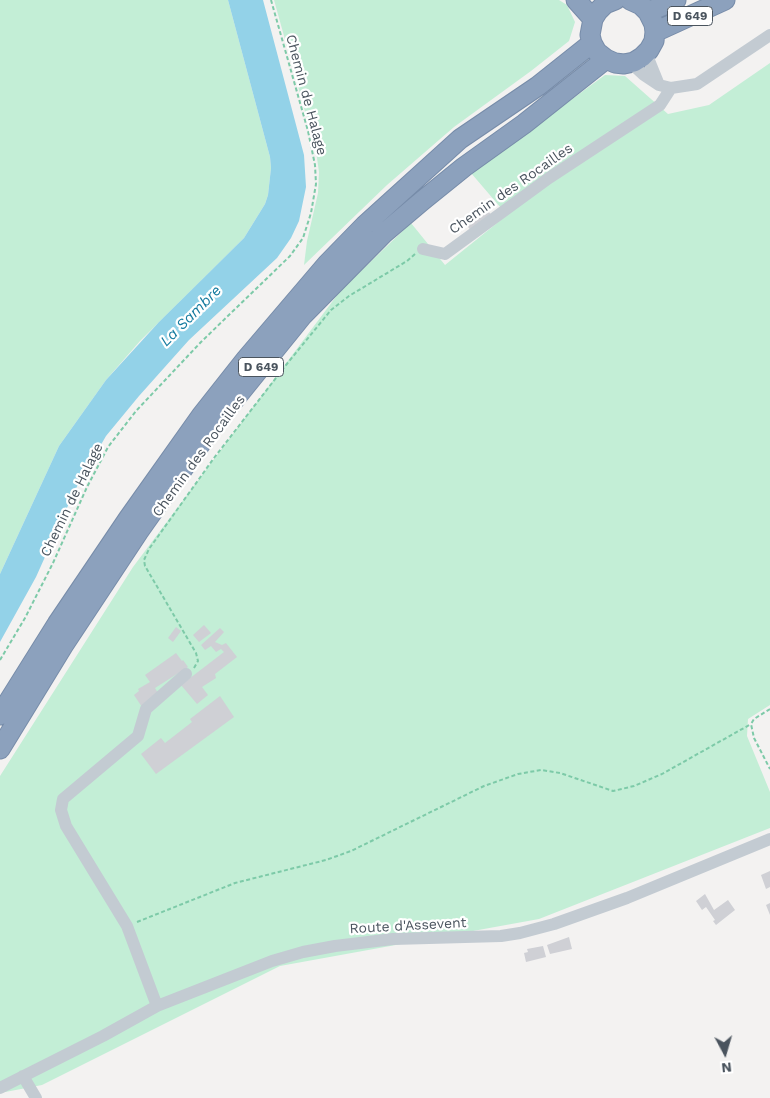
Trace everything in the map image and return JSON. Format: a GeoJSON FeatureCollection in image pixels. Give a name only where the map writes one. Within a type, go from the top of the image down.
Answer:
{"type":"FeatureCollection","features":[{"type":"Feature","properties":{"kind":"highway"},"geometry":{"type":"LineString","coordinates":[[576,0],[592,19]]}},
{"type":"Feature","properties":{"kind":"highway"},"geometry":{"type":"LineString","coordinates":[[606,1],[592,19],[590,35],[592,43],[598,52],[606,59],[615,63],[638,58],[654,41],[655,32],[652,18],[641,5],[630,0]]}},
{"type":"Feature","properties":{"kind":"highway","name":"D 649"},"geometry":{"type":"LineString","coordinates":[[648,12],[676,0]]}},
{"type":"Feature","properties":{"kind":"highway","name":"D 649"},"geometry":{"type":"LineString","coordinates":[[655,32],[725,0]]}},
{"type":"Feature","properties":{"kind":"highway","name":"D 649"},"geometry":{"type":"LineString","coordinates":[[0,715],[57,624],[201,416],[326,264],[365,225],[460,140],[538,86],[592,43]]}},
{"type":"Feature","properties":{"kind":"highway","name":"D 649"},"geometry":{"type":"LineString","coordinates":[[0,749],[63,646],[139,531],[214,425],[303,315],[383,234],[422,201],[606,59]]}},
{"type":"Feature","properties":{"kind":"street"},"geometry":{"type":"LineString","coordinates":[[638,58],[644,75],[665,86],[697,84],[770,35]]}},
{"type":"Feature","properties":{"kind":"street"},"geometry":{"type":"LineString","coordinates":[[638,58],[665,86]]}},
{"type":"Feature","properties":{"kind":"street","name":"Chemin des Rocailles"},"geometry":{"type":"LineString","coordinates":[[423,250],[445,254],[549,178],[660,105],[665,86]]}},
{"type":"Feature","properties":{"kind":"street"},"geometry":{"type":"LineString","coordinates":[[157,1006],[127,926],[66,826],[61,810],[63,799],[138,736],[146,709],[186,674]]}},
{"type":"Feature","properties":{"kind":"street","name":"Route d'Assevent"},"geometry":{"type":"LineString","coordinates":[[0,1088],[103,1036],[157,1006],[272,961],[302,952],[334,946],[393,939],[501,936],[520,933],[554,924],[627,898],[770,839]]}},
{"type":"Feature","properties":{"kind":"street"},"geometry":{"type":"LineString","coordinates":[[23,1076],[36,1098]]}},
{"type":"Feature","properties":{"kind":"path","name":"Chemin de Halage"},"geometry":{"type":"LineString","coordinates":[[0,660],[30,610],[87,487],[108,447],[136,411],[201,342],[290,256],[303,238],[311,213],[316,184],[315,165],[308,131],[270,0]]}},
{"type":"Feature","properties":{"kind":"path","name":"Chemin des Rocailles"},"geometry":{"type":"LineString","coordinates":[[186,674],[194,668],[198,661],[196,652],[145,566],[144,560],[149,550],[220,450],[330,310],[349,296],[408,262],[417,251],[423,250]]}},
{"type":"Feature","properties":{"kind":"path"},"geometry":{"type":"LineString","coordinates":[[127,926],[235,883],[326,860],[351,851],[484,786],[518,774],[541,770],[560,773],[613,791],[634,786],[662,774],[751,724],[754,719],[770,709]]}},
{"type":"Feature","properties":{"kind":"path"},"geometry":{"type":"LineString","coordinates":[[751,724],[754,738],[770,769]]}},
{"type":"Feature","properties":{"kind":"green space"},"geometry":{"type":"Polygon","coordinates":[[[0,0],[228,0],[270,157],[271,168],[265,204],[244,238],[140,341],[106,380],[59,446],[0,574],[0,0]]]}},
{"type":"Feature","properties":{"kind":"green space"},"geometry":{"type":"Polygon","coordinates":[[[274,0],[559,0],[567,5],[575,22],[569,41],[454,127],[387,185],[304,265],[307,241],[318,193],[319,172],[316,151],[274,0]]]}},
{"type":"Feature","properties":{"kind":"green space"},"geometry":{"type":"Polygon","coordinates":[[[770,63],[770,705],[748,719],[747,736],[770,792],[770,828],[539,919],[280,966],[42,1085],[0,1093],[0,776],[133,567],[341,290],[411,223],[445,265],[507,215],[471,173],[605,75],[625,76],[668,114],[709,105],[770,63]]]}},
{"type":"Feature","properties":{"kind":"water","name":"La Sambre"},"geometry":{"type":"Polygon","coordinates":[[[228,0],[263,0],[304,155],[306,187],[299,221],[291,238],[277,258],[189,340],[106,436],[75,490],[36,577],[0,642],[0,574],[59,446],[106,380],[159,322],[244,238],[265,204],[271,168],[270,157],[228,0]]]}},
{"type":"Feature","properties":{"kind":"building"},"geometry":{"type":"Polygon","coordinates":[[[482,203],[492,216],[472,232],[465,223],[479,211],[476,207],[482,203]]]}},
{"type":"Feature","properties":{"kind":"building"},"geometry":{"type":"Polygon","coordinates":[[[204,625],[211,633],[199,642],[193,635],[204,625]]]}},
{"type":"Feature","properties":{"kind":"building"},"geometry":{"type":"Polygon","coordinates":[[[176,627],[181,631],[173,642],[168,638],[176,627]]]}},
{"type":"Feature","properties":{"kind":"building"},"geometry":{"type":"Polygon","coordinates":[[[220,628],[224,632],[215,642],[222,645],[226,643],[237,657],[215,674],[216,678],[202,687],[208,695],[197,704],[181,685],[224,652],[221,649],[216,652],[211,646],[205,650],[201,645],[220,628]]]}},
{"type":"Feature","properties":{"kind":"building"},"geometry":{"type":"Polygon","coordinates":[[[176,653],[188,667],[155,688],[159,695],[142,707],[134,695],[139,691],[138,689],[150,682],[145,675],[176,653]]]}},
{"type":"Feature","properties":{"kind":"building"},"geometry":{"type":"Polygon","coordinates":[[[220,696],[234,717],[156,774],[141,754],[161,738],[165,743],[192,722],[190,719],[220,696]]]}},
{"type":"Feature","properties":{"kind":"building"},"geometry":{"type":"Polygon","coordinates":[[[770,871],[770,887],[766,889],[761,875],[770,871]]]}},
{"type":"Feature","properties":{"kind":"building"},"geometry":{"type":"Polygon","coordinates":[[[705,894],[714,910],[728,900],[735,910],[716,925],[713,921],[715,920],[706,907],[702,910],[696,901],[705,894]]]}},
{"type":"Feature","properties":{"kind":"building"},"geometry":{"type":"Polygon","coordinates":[[[770,903],[770,915],[766,905],[770,903]]]}},
{"type":"Feature","properties":{"kind":"building"},"geometry":{"type":"Polygon","coordinates":[[[569,937],[572,949],[550,954],[547,945],[569,937]]]}},
{"type":"Feature","properties":{"kind":"building"},"geometry":{"type":"Polygon","coordinates":[[[543,946],[546,957],[526,962],[524,953],[528,952],[527,949],[543,946]]]}}]}
